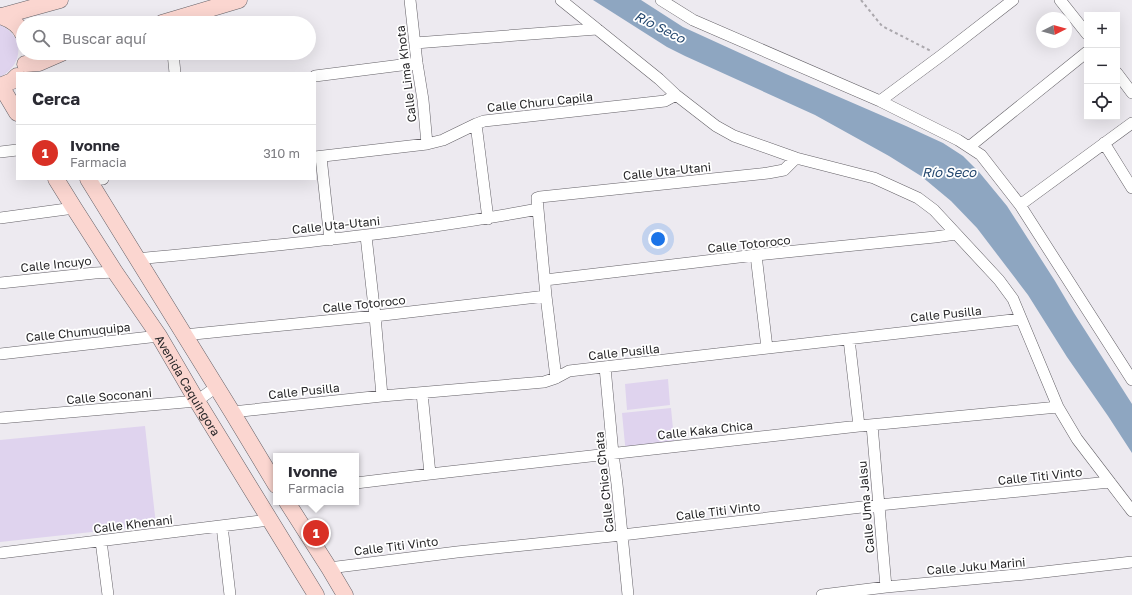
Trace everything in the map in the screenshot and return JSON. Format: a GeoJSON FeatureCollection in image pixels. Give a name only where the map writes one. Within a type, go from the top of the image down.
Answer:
{"type":"FeatureCollection","features":[{"type":"Feature","properties":{"kind":"street"},"geometry":{"type":"LineString","coordinates":[[1,16],[60,0]]}},
{"type":"Feature","properties":{"kind":"street"},"geometry":{"type":"LineString","coordinates":[[186,16],[239,0]]}},
{"type":"Feature","properties":{"kind":"street","name":"Calle Lima Khota"},"geometry":{"type":"LineString","coordinates":[[410,0],[427,144]]}},
{"type":"Feature","properties":{"kind":"street"},"geometry":{"type":"LineString","coordinates":[[561,0],[659,79],[676,96],[716,126],[734,136],[796,158],[874,178],[918,198],[934,210],[999,280],[1013,299],[1058,406],[1077,439],[1132,511]]}},
{"type":"Feature","properties":{"kind":"street"},"geometry":{"type":"LineString","coordinates":[[661,0],[694,20],[880,101],[958,140],[981,155],[1020,205],[1132,380]]}},
{"type":"Feature","properties":{"kind":"street"},"geometry":{"type":"LineString","coordinates":[[880,101],[942,56],[1013,0]]}},
{"type":"Feature","properties":{"kind":"street"},"geometry":{"type":"LineString","coordinates":[[1060,0],[1084,30]]}},
{"type":"Feature","properties":{"kind":"street"},"geometry":{"type":"LineString","coordinates":[[1,16],[12,21],[16,25]]}},
{"type":"Feature","properties":{"kind":"street"},"geometry":{"type":"LineString","coordinates":[[415,43],[597,29]]}},
{"type":"Feature","properties":{"kind":"street"},"geometry":{"type":"LineString","coordinates":[[969,147],[1084,54]]}},
{"type":"Feature","properties":{"kind":"street"},"geometry":{"type":"LineString","coordinates":[[22,68],[46,60]]}},
{"type":"Feature","properties":{"kind":"street"},"geometry":{"type":"LineString","coordinates":[[174,60],[175,72]]}},
{"type":"Feature","properties":{"kind":"street"},"geometry":{"type":"LineString","coordinates":[[316,76],[417,63]]}},
{"type":"Feature","properties":{"kind":"street"},"geometry":{"type":"LineString","coordinates":[[16,76],[12,81],[0,86],[16,111]]}},
{"type":"Feature","properties":{"kind":"street"},"geometry":{"type":"LineString","coordinates":[[1120,77],[1132,93]]}},
{"type":"Feature","properties":{"kind":"street","name":"Calle Churu Capila"},"geometry":{"type":"LineString","coordinates":[[318,157],[427,144],[443,140],[476,124],[494,119],[665,101],[676,96]]}},
{"type":"Feature","properties":{"kind":"street"},"geometry":{"type":"LineString","coordinates":[[1020,205],[1132,123]]}},
{"type":"Feature","properties":{"kind":"street"},"geometry":{"type":"LineString","coordinates":[[476,124],[488,219]]}},
{"type":"Feature","properties":{"kind":"street"},"geometry":{"type":"LineString","coordinates":[[1104,143],[1132,188]]}},
{"type":"Feature","properties":{"kind":"street"},"geometry":{"type":"LineString","coordinates":[[0,152],[16,150]]}},
{"type":"Feature","properties":{"kind":"street"},"geometry":{"type":"LineString","coordinates":[[318,157],[330,240]]}},
{"type":"Feature","properties":{"kind":"street","name":"Calle Uta-Utani"},"geometry":{"type":"LineString","coordinates":[[137,259],[366,236],[488,219],[537,204],[540,197],[768,173],[784,170],[796,158]]}},
{"type":"Feature","properties":{"kind":"street","name":"Avenida Caquingora"},"geometry":{"type":"LineString","coordinates":[[57,180],[115,272],[159,336],[269,520],[316,595]]}},
{"type":"Feature","properties":{"kind":"street","name":"Avenida Caquingora"},"geometry":{"type":"LineString","coordinates":[[94,180],[137,259],[273,480]]}},
{"type":"Feature","properties":{"kind":"street"},"geometry":{"type":"LineString","coordinates":[[537,204],[556,378]]}},
{"type":"Feature","properties":{"kind":"street"},"geometry":{"type":"LineString","coordinates":[[0,218],[74,208]]}},
{"type":"Feature","properties":{"kind":"street","name":"Calle Totoroco"},"geometry":{"type":"LineString","coordinates":[[545,280],[756,255],[956,234]]}},
{"type":"Feature","properties":{"kind":"street"},"geometry":{"type":"LineString","coordinates":[[366,236],[382,396]]}},
{"type":"Feature","properties":{"kind":"street"},"geometry":{"type":"LineString","coordinates":[[756,255],[767,348]]}},
{"type":"Feature","properties":{"kind":"street","name":"Calle Incuyo"},"geometry":{"type":"LineString","coordinates":[[0,283],[115,272]]}},
{"type":"Feature","properties":{"kind":"street","name":"Calle Totoroco"},"geometry":{"type":"LineString","coordinates":[[184,334],[375,316],[546,296]]}},
{"type":"Feature","properties":{"kind":"street","name":"Calle Pusilla"},"geometry":{"type":"LineString","coordinates":[[232,412],[382,396],[544,382],[569,371],[1021,319]]}},
{"type":"Feature","properties":{"kind":"street","name":"Calle Chumuquipa"},"geometry":{"type":"LineString","coordinates":[[0,354],[159,336]]}},
{"type":"Feature","properties":{"kind":"street"},"geometry":{"type":"LineString","coordinates":[[849,338],[859,426]]}},
{"type":"Feature","properties":{"kind":"street","name":"Calle Chica Chata"},"geometry":{"type":"LineString","coordinates":[[605,367],[612,454],[628,595]]}},
{"type":"Feature","properties":{"kind":"street"},"geometry":{"type":"LineString","coordinates":[[197,401],[216,387]]}},
{"type":"Feature","properties":{"kind":"street"},"geometry":{"type":"LineString","coordinates":[[422,393],[430,474]]}},
{"type":"Feature","properties":{"kind":"street","name":"Calle Soconani"},"geometry":{"type":"LineString","coordinates":[[0,418],[197,401]]}},
{"type":"Feature","properties":{"kind":"street","name":"Calle Kaka Chica"},"geometry":{"type":"LineString","coordinates":[[359,483],[859,426],[1058,406]]}},
{"type":"Feature","properties":{"kind":"street","name":"Calle Uma Jalsu"},"geometry":{"type":"LineString","coordinates":[[872,425],[886,587]]}},
{"type":"Feature","properties":{"kind":"street","name":"Calle Titi Vinto"},"geometry":{"type":"LineString","coordinates":[[330,568],[457,552],[622,535],[879,505],[1110,482]]}},
{"type":"Feature","properties":{"kind":"street"},"geometry":{"type":"LineString","coordinates":[[289,505],[330,568],[345,595]]}},
{"type":"Feature","properties":{"kind":"street","name":"Calle Khenani"},"geometry":{"type":"LineString","coordinates":[[0,553],[269,520]]}},
{"type":"Feature","properties":{"kind":"street"},"geometry":{"type":"LineString","coordinates":[[222,526],[230,595]]}},
{"type":"Feature","properties":{"kind":"street"},"geometry":{"type":"LineString","coordinates":[[101,541],[108,595]]}},
{"type":"Feature","properties":{"kind":"street","name":"Calle Juku Marini"},"geometry":{"type":"LineString","coordinates":[[822,595],[886,587],[908,590],[1026,574],[1132,562]]}},
{"type":"Feature","properties":{"kind":"path"},"geometry":{"type":"LineString","coordinates":[[861,0],[882,26],[942,56]]}},
{"type":"Feature","properties":{"kind":"shaded area"},"geometry":{"type":"Polygon","coordinates":[[[0,25],[14,36],[16,41],[16,60],[8,72],[0,77],[0,25]]]}},
{"type":"Feature","properties":{"kind":"shaded area"},"geometry":{"type":"Polygon","coordinates":[[[668,379],[670,405],[627,410],[625,384],[668,379]]]}},
{"type":"Feature","properties":{"kind":"shaded area"},"geometry":{"type":"Polygon","coordinates":[[[671,408],[675,450],[626,455],[622,413],[671,408]]]}},
{"type":"Feature","properties":{"kind":"shaded area"},"geometry":{"type":"Polygon","coordinates":[[[145,426],[156,525],[0,542],[0,440],[145,426]]]}},
{"type":"Feature","properties":{"kind":"water","name":"Río Seco"},"geometry":{"type":"Polygon","coordinates":[[[593,0],[641,0],[683,27],[943,143],[963,156],[979,172],[1007,206],[1132,404],[1132,453],[1067,357],[1028,295],[977,228],[951,201],[921,176],[889,156],[815,115],[667,47],[593,0]]]}},
{"type":"Feature","properties":{"kind":"place","name":"Ivonne"},"geometry":{"type":"Point","coordinates":[316,533]}}]}
